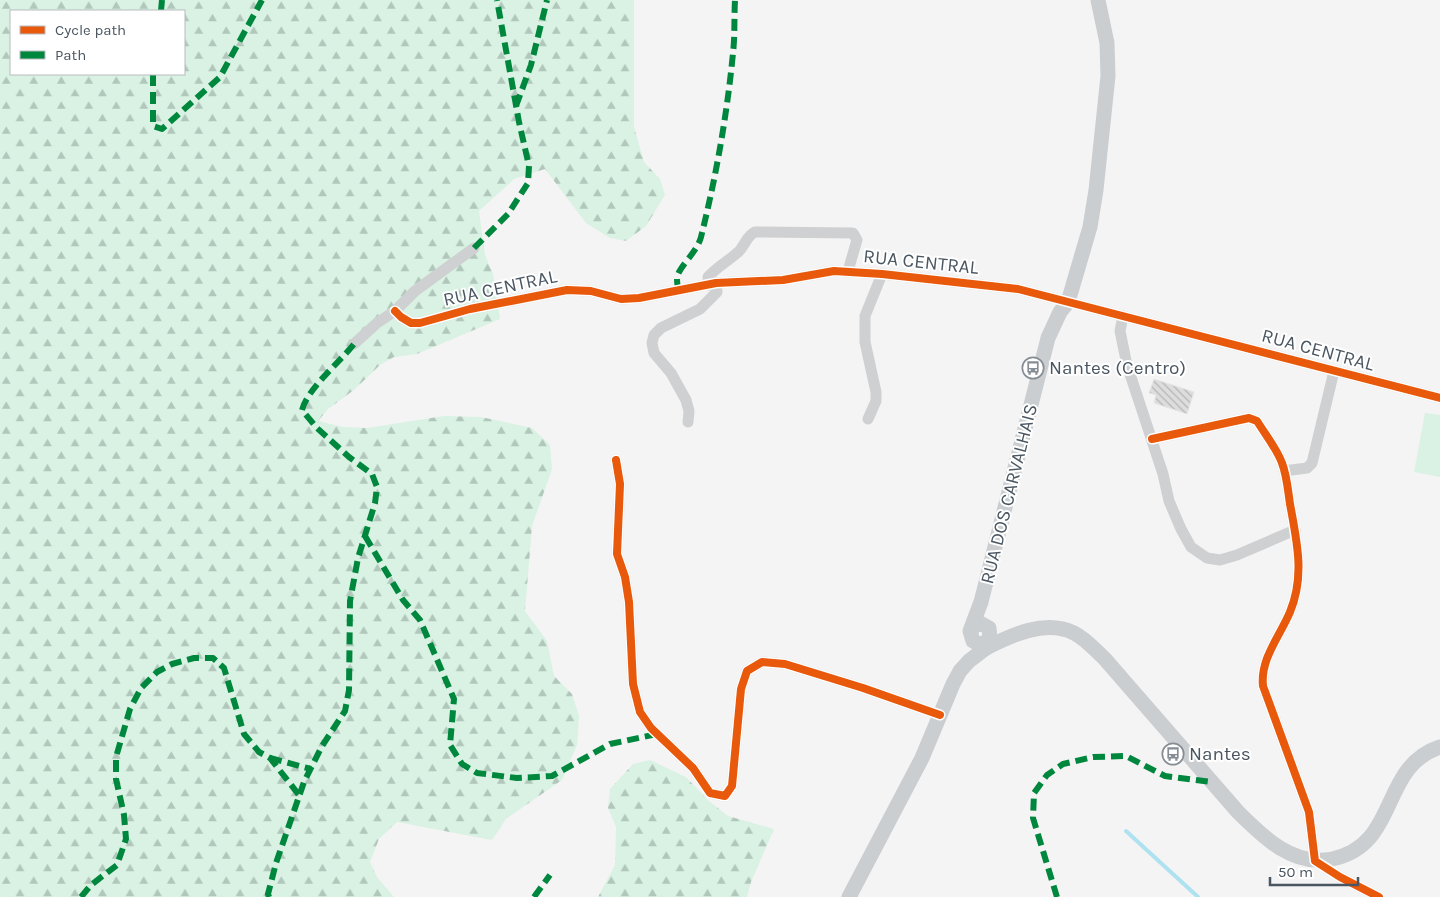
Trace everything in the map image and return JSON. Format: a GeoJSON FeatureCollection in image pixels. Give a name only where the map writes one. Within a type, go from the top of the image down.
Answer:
{"type":"FeatureCollection","features":[{"type":"Feature","properties":{"kind":"main road","name":"RUA DOS CARVALHAIS"},"geometry":{"type":"LineString","coordinates":[[985,636],[981,602],[1048,338],[1060,312],[1068,302],[1090,227],[1096,190],[1108,76],[1107,43],[1098,0]]}},
{"type":"Feature","properties":{"kind":"main road"},"geometry":{"type":"LineString","coordinates":[[850,897],[922,758],[960,671],[985,636],[1042,627],[1060,628],[1075,634],[1087,642],[1104,658],[1238,812],[1262,836],[1278,848],[1315,861],[1342,857],[1356,851],[1368,841],[1378,827],[1400,782],[1412,764],[1428,751],[1440,747]]}},
{"type":"Feature","properties":{"kind":"street"},"geometry":{"type":"LineString","coordinates":[[688,422],[686,400],[671,373],[654,353],[652,343],[654,335],[661,328],[700,309],[716,292],[708,277],[716,268],[737,253],[749,235],[755,232],[853,234],[857,240],[848,271]]}},
{"type":"Feature","properties":{"kind":"street","name":"RUA CENTRAL"},"geometry":{"type":"LineString","coordinates":[[354,344],[377,323],[395,311],[415,291],[474,248]]}},
{"type":"Feature","properties":{"kind":"street","name":"RUA CENTRAL"},"geometry":{"type":"LineString","coordinates":[[395,311],[400,317],[410,323],[420,323],[470,309],[567,290],[591,291],[630,298],[712,284],[783,280],[834,271],[848,271],[1018,289],[1440,398]]}},
{"type":"Feature","properties":{"kind":"street"},"geometry":{"type":"LineString","coordinates":[[868,419],[876,401],[876,392],[865,342],[865,316],[882,274]]}},
{"type":"Feature","properties":{"kind":"street"},"geometry":{"type":"LineString","coordinates":[[1123,316],[1120,331],[1127,365],[1152,439],[1172,508],[1191,547],[1207,558],[1220,560],[1237,555],[1295,530]]}},
{"type":"Feature","properties":{"kind":"street"},"geometry":{"type":"LineString","coordinates":[[1284,471],[1307,468],[1312,463],[1334,371]]}},
{"type":"Feature","properties":{"kind":"street"},"geometry":{"type":"LineString","coordinates":[[1152,439],[1249,418],[1257,421],[1282,462],[1299,553],[1297,593],[1290,614],[1263,666],[1263,686],[1308,812],[1315,861],[1340,877],[1379,897]]}},
{"type":"Feature","properties":{"kind":"street"},"geometry":{"type":"LineString","coordinates":[[616,460],[620,484],[617,554],[625,577],[629,602],[633,684],[640,712],[651,728],[693,768],[710,793],[725,796],[732,786],[741,689],[748,671],[762,662],[794,667],[863,688],[940,715]]}},
{"type":"Feature","properties":{"kind":"green space"},"geometry":{"type":"Polygon","coordinates":[[[0,0],[634,0],[634,127],[644,162],[660,179],[665,195],[646,226],[626,241],[610,238],[586,223],[545,169],[514,179],[479,211],[485,255],[493,274],[500,319],[417,354],[394,357],[380,365],[354,390],[328,409],[318,421],[343,427],[367,428],[444,416],[481,417],[532,428],[550,445],[552,469],[532,526],[525,611],[547,641],[554,676],[572,694],[579,716],[577,745],[562,780],[506,819],[492,840],[397,822],[379,839],[370,862],[377,877],[394,897],[0,897],[0,0]]]}},
{"type":"Feature","properties":{"kind":"green space"},"geometry":{"type":"Polygon","coordinates":[[[1425,413],[1440,415],[1440,477],[1414,472],[1425,413]]]}},
{"type":"Feature","properties":{"kind":"green space"},"geometry":{"type":"Polygon","coordinates":[[[650,760],[686,777],[709,801],[728,816],[774,829],[751,882],[747,897],[598,897],[615,865],[616,827],[608,808],[610,789],[633,764],[650,760]]]}},
{"type":"Feature","properties":{"kind":"building"},"geometry":{"type":"Polygon","coordinates":[[[1154,379],[1194,392],[1187,414],[1154,403],[1156,395],[1149,393],[1154,379]]]}},
{"type":"Feature","properties":{"kind":"waterway"},"geometry":{"type":"LineString","coordinates":[[1126,831],[1198,897]]}},
{"type":"Feature","properties":{"kind":"marked path"},"geometry":{"type":"LineString","coordinates":[[161,10],[162,0]]}},
{"type":"Feature","properties":{"kind":"marked path"},"geometry":{"type":"LineString","coordinates":[[153,75],[153,126],[162,129],[220,77],[262,0]]}},
{"type":"Feature","properties":{"kind":"marked path"},"geometry":{"type":"LineString","coordinates":[[474,248],[508,214],[528,183],[529,166],[497,0]]}},
{"type":"Feature","properties":{"kind":"marked path"},"geometry":{"type":"LineString","coordinates":[[516,106],[531,65],[547,0]]}},
{"type":"Feature","properties":{"kind":"marked path"},"geometry":{"type":"LineString","coordinates":[[678,291],[678,275],[696,249],[701,237],[716,169],[731,76],[735,0]]}},
{"type":"Feature","properties":{"kind":"marked path"},"geometry":{"type":"LineString","coordinates":[[269,897],[268,894],[276,863],[304,782],[322,746],[345,711],[349,690],[350,601],[358,558],[375,503],[377,487],[372,474],[349,457],[317,428],[302,410],[317,384],[354,344]]}},
{"type":"Feature","properties":{"kind":"marked path"},"geometry":{"type":"LineString","coordinates":[[365,536],[403,600],[420,620],[454,699],[450,745],[462,764],[477,773],[517,778],[552,776],[610,744],[657,734]]}},
{"type":"Feature","properties":{"kind":"marked path"},"geometry":{"type":"LineString","coordinates":[[81,897],[91,885],[117,865],[126,839],[124,815],[116,779],[116,757],[130,709],[141,688],[157,672],[172,664],[194,658],[213,658],[224,668],[244,734],[259,752],[270,758],[299,795]]}},
{"type":"Feature","properties":{"kind":"marked path"},"geometry":{"type":"LineString","coordinates":[[1057,897],[1033,818],[1034,793],[1047,775],[1063,764],[1093,757],[1126,756],[1165,776],[1211,782]]}},
{"type":"Feature","properties":{"kind":"marked path"},"geometry":{"type":"LineString","coordinates":[[270,758],[311,769]]}},
{"type":"Feature","properties":{"kind":"marked path"},"geometry":{"type":"LineString","coordinates":[[534,897],[550,875]]}},
{"type":"Feature","properties":{"kind":"cycle path"},"geometry":{"type":"LineString","coordinates":[[395,311],[411,323],[420,323],[470,309],[567,290],[591,291],[621,299],[639,298],[716,283],[783,280],[834,271],[882,274],[1018,289],[1440,398]]}},
{"type":"Feature","properties":{"kind":"cycle path"},"geometry":{"type":"LineString","coordinates":[[1152,439],[1249,418],[1257,421],[1280,458],[1284,468],[1295,532],[1298,572],[1295,599],[1268,657],[1263,676],[1263,686],[1309,812],[1315,861],[1340,877],[1379,897]]}},
{"type":"Feature","properties":{"kind":"cycle path"},"geometry":{"type":"LineString","coordinates":[[616,460],[620,484],[617,554],[625,577],[629,602],[633,684],[640,712],[651,728],[693,768],[710,793],[725,796],[732,786],[741,689],[747,671],[762,662],[785,664],[863,688],[940,715]]}},
{"type":"Feature","properties":{"kind":"place","name":"Nantes (Centro)"},"geometry":{"type":"Point","coordinates":[1033,368]}},
{"type":"Feature","properties":{"kind":"place","name":"Nantes"},"geometry":{"type":"Point","coordinates":[1173,754]}}]}
